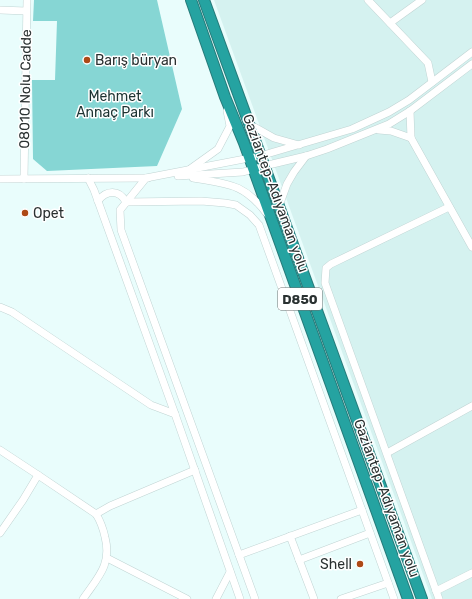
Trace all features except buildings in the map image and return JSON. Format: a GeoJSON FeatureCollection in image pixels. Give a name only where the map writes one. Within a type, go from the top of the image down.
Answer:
{"type":"FeatureCollection","features":[{"type":"Feature","properties":{"kind":"highway","name":"Gaziantep-Adıyaman yolu"},"geometry":{"type":"LineString","coordinates":[[191,0],[225,97],[254,169],[408,599]]}},
{"type":"Feature","properties":{"kind":"highway","name":"Gaziantep-Adıyaman yolu"},"geometry":{"type":"LineString","coordinates":[[204,0],[422,599]]}},
{"type":"Feature","properties":{"kind":"street","name":"08010 Nolu Cadde"},"geometry":{"type":"LineString","coordinates":[[24,179],[27,0]]}},
{"type":"Feature","properties":{"kind":"street"},"geometry":{"type":"LineString","coordinates":[[368,0],[428,63],[432,82]]}},
{"type":"Feature","properties":{"kind":"street"},"geometry":{"type":"LineString","coordinates":[[390,23],[422,0]]}},
{"type":"Feature","properties":{"kind":"street"},"geometry":{"type":"LineString","coordinates":[[0,10],[26,11]]}},
{"type":"Feature","properties":{"kind":"street"},"geometry":{"type":"LineString","coordinates":[[0,179],[146,178],[243,172],[254,169],[262,161],[300,145],[352,129],[389,112],[410,100],[472,52]]}},
{"type":"Feature","properties":{"kind":"street"},"geometry":{"type":"LineString","coordinates":[[254,599],[120,230],[120,210],[146,178],[250,159],[262,161],[306,156],[390,124],[410,111],[472,64]]}},
{"type":"Feature","properties":{"kind":"street"},"geometry":{"type":"LineString","coordinates":[[188,170],[218,150],[224,140],[230,126],[225,97]]}},
{"type":"Feature","properties":{"kind":"street"},"geometry":{"type":"LineString","coordinates":[[410,111],[410,138],[472,247]]}},
{"type":"Feature","properties":{"kind":"street"},"geometry":{"type":"LineString","coordinates":[[249,124],[274,138],[300,145]]}},
{"type":"Feature","properties":{"kind":"street"},"geometry":{"type":"LineString","coordinates":[[377,129],[391,131],[410,138]]}},
{"type":"Feature","properties":{"kind":"street"},"geometry":{"type":"LineString","coordinates":[[279,206],[287,184],[306,156]]}},
{"type":"Feature","properties":{"kind":"street"},"geometry":{"type":"LineString","coordinates":[[181,176],[219,182],[245,191],[257,201],[272,221]]}},
{"type":"Feature","properties":{"kind":"street"},"geometry":{"type":"LineString","coordinates":[[88,178],[98,201],[176,414],[240,599]]}},
{"type":"Feature","properties":{"kind":"street"},"geometry":{"type":"LineString","coordinates":[[98,201],[103,195],[114,193],[121,196],[126,202]]}},
{"type":"Feature","properties":{"kind":"street"},"geometry":{"type":"LineString","coordinates":[[126,202],[201,201],[225,203],[236,205],[250,215],[259,225],[394,599]]}},
{"type":"Feature","properties":{"kind":"street"},"geometry":{"type":"LineString","coordinates":[[439,599],[326,283],[326,268],[331,264],[449,208]]}},
{"type":"Feature","properties":{"kind":"street"},"geometry":{"type":"LineString","coordinates":[[0,307],[12,312],[151,405],[176,414]]}},
{"type":"Feature","properties":{"kind":"street"},"geometry":{"type":"LineString","coordinates":[[387,453],[472,406]]}},
{"type":"Feature","properties":{"kind":"street"},"geometry":{"type":"LineString","coordinates":[[0,450],[96,514],[101,522],[107,547],[107,558],[102,570],[83,599]]}},
{"type":"Feature","properties":{"kind":"street"},"geometry":{"type":"LineString","coordinates":[[96,514],[110,506],[195,470]]}},
{"type":"Feature","properties":{"kind":"street"},"geometry":{"type":"LineString","coordinates":[[0,533],[38,475]]}},
{"type":"Feature","properties":{"kind":"street"},"geometry":{"type":"LineString","coordinates":[[239,555],[362,510]]}},
{"type":"Feature","properties":{"kind":"street"},"geometry":{"type":"LineString","coordinates":[[299,560],[370,533]]}},
{"type":"Feature","properties":{"kind":"street"},"geometry":{"type":"LineString","coordinates":[[290,536],[314,599]]}},
{"type":"Feature","properties":{"kind":"street"},"geometry":{"type":"LineString","coordinates":[[107,558],[186,599]]}},
{"type":"Feature","properties":{"kind":"street"},"geometry":{"type":"LineString","coordinates":[[216,599],[230,572]]}},
{"type":"Feature","properties":{"kind":"street"},"geometry":{"type":"LineString","coordinates":[[436,591],[472,573]]}},
{"type":"Feature","properties":{"kind":"street"},"geometry":{"type":"LineString","coordinates":[[341,599],[388,583]]}},
{"type":"Feature","properties":{"kind":"shaded area"},"geometry":{"type":"Polygon","coordinates":[[[214,0],[472,0],[472,599],[432,599],[214,0]]]}},
{"type":"Feature","properties":{"kind":"green space","name":"Mehmet Annaç Parkı"},"geometry":{"type":"Polygon","coordinates":[[[34,0],[157,0],[182,109],[157,166],[47,171],[33,159],[32,80],[55,80],[57,21],[33,21],[34,0]]]}},
{"type":"Feature","properties":{"kind":"place","name":"Barış büryan"},"geometry":{"type":"Point","coordinates":[87,60]}},
{"type":"Feature","properties":{"kind":"place","name":"Opet"},"geometry":{"type":"Point","coordinates":[25,213]}},
{"type":"Feature","properties":{"kind":"place","name":"Shell"},"geometry":{"type":"Point","coordinates":[360,564]}}]}
